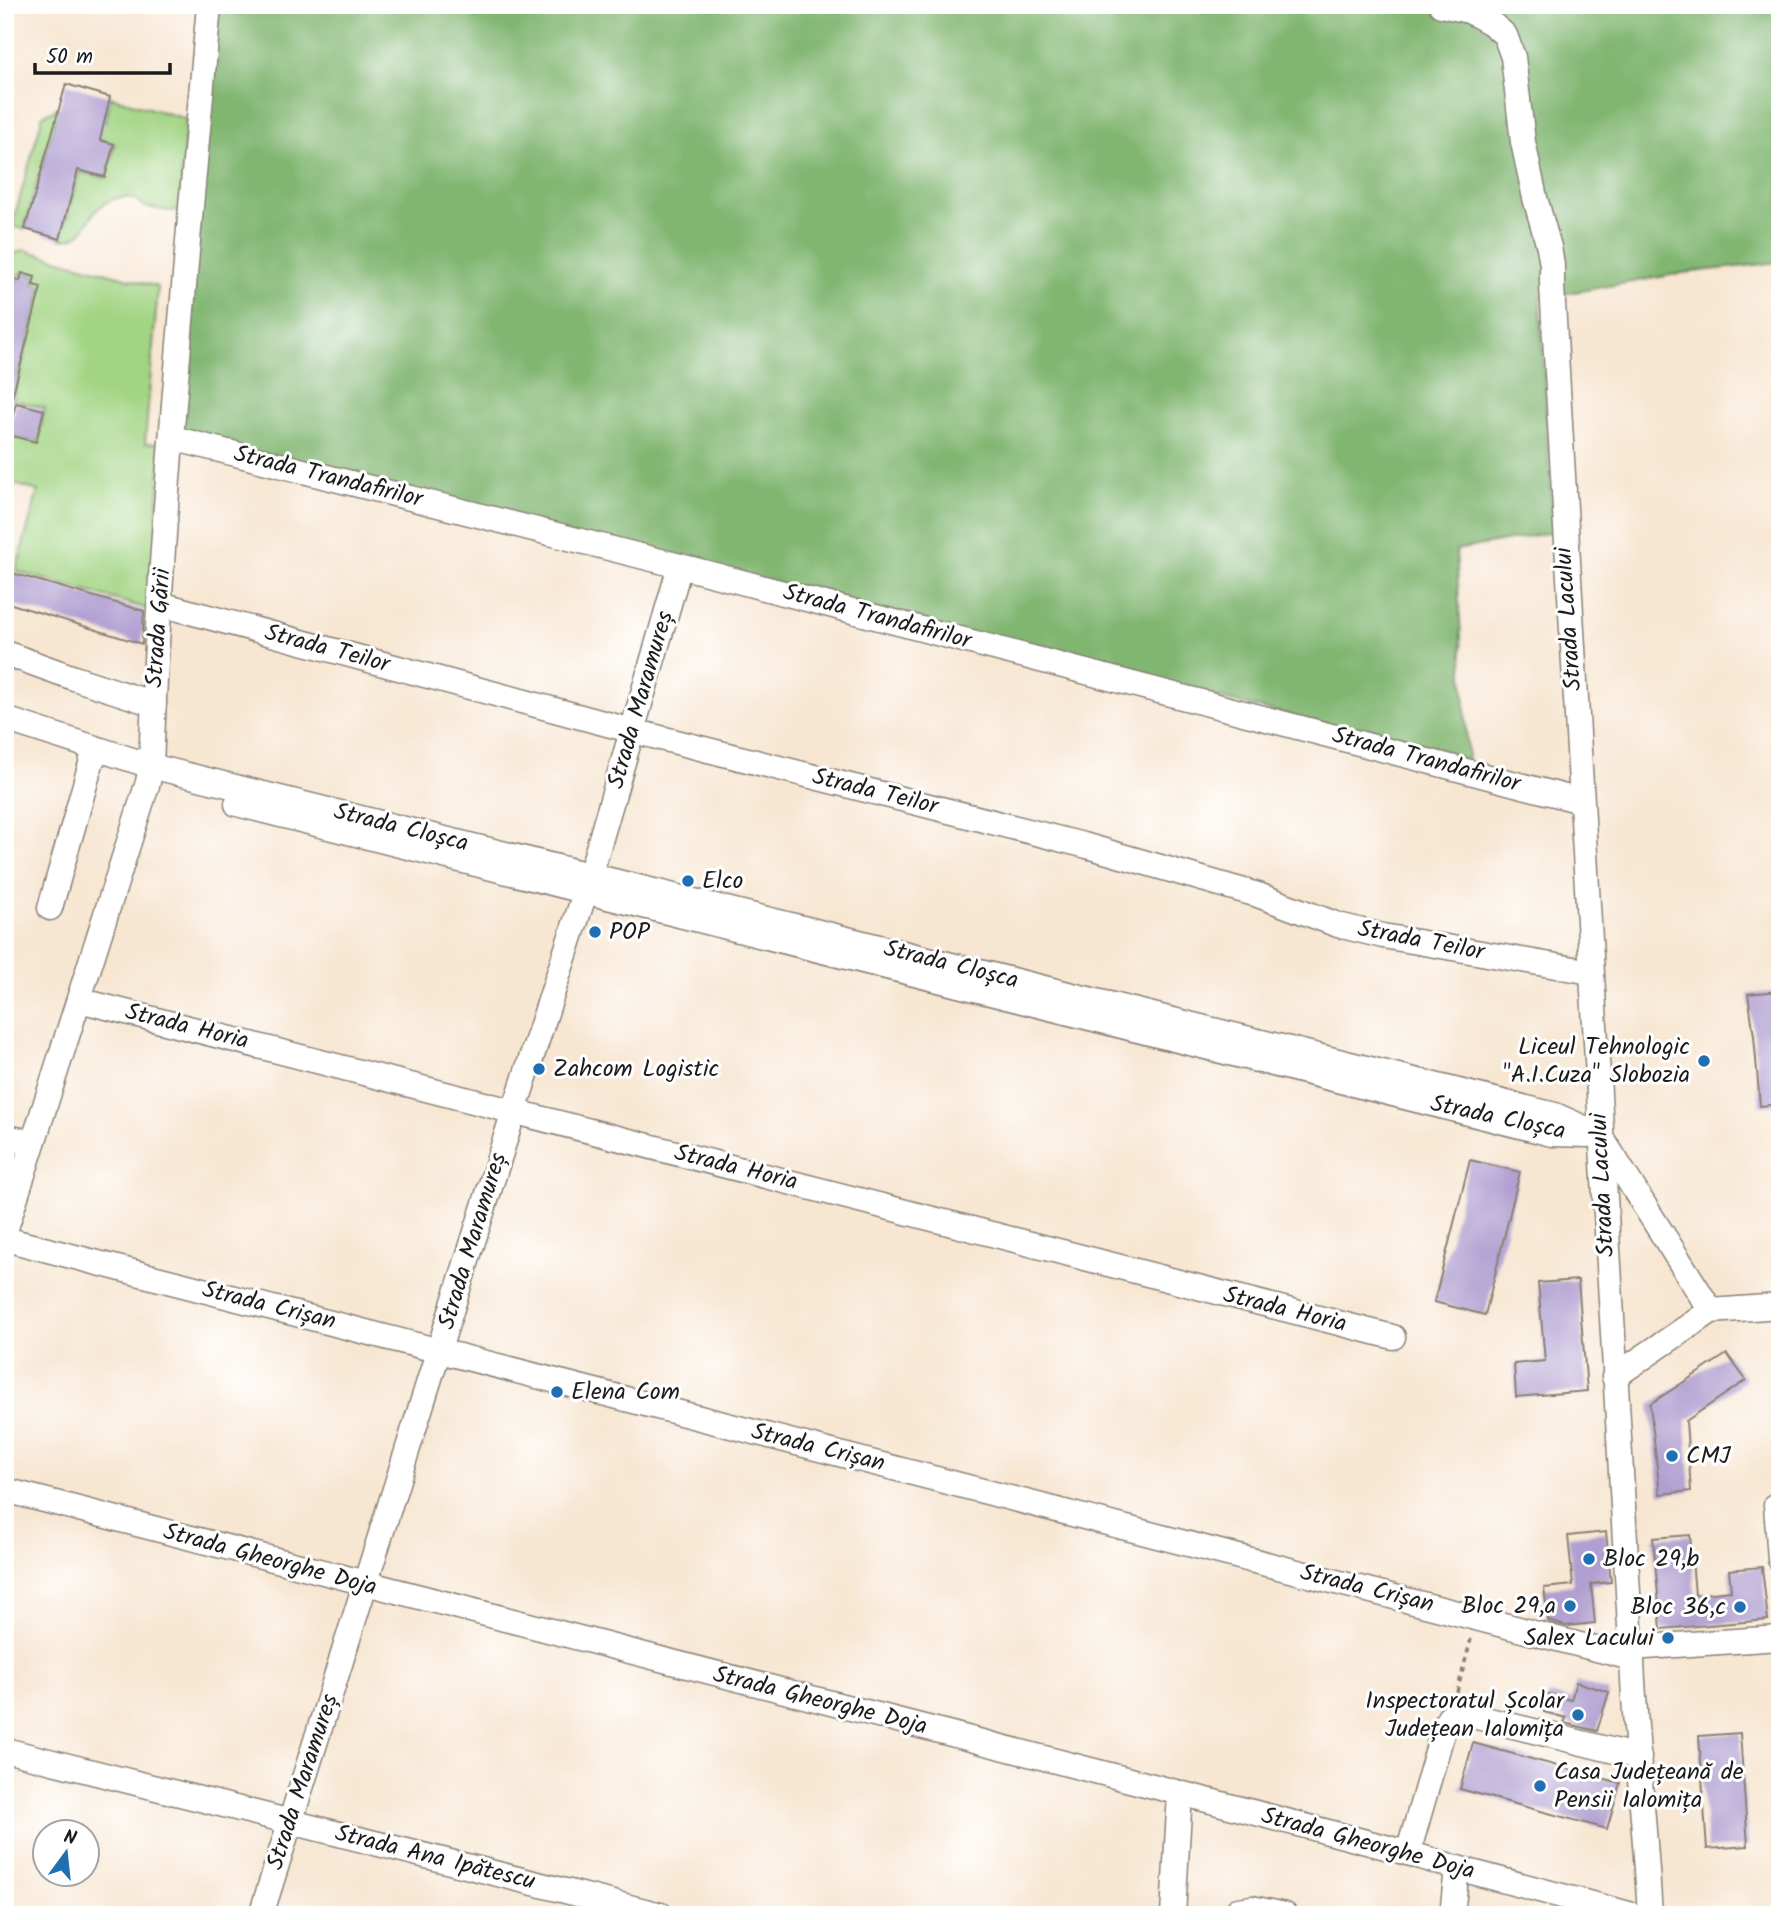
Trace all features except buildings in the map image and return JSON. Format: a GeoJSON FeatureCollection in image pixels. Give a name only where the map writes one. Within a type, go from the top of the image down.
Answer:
{"type":"FeatureCollection","features":[{"type":"Feature","properties":{"kind":"street","name":"Strada Gării"},"geometry":{"type":"LineString","coordinates":[[5,1231],[150,774],[172,438],[209,5]]}},
{"type":"Feature","properties":{"kind":"street","name":"Strada Lacului"},"geometry":{"type":"LineString","coordinates":[[1441,5],[1469,11],[1491,23],[1505,35],[1513,57],[1526,153],[1551,256],[1566,568],[1614,1377],[1650,1915]]}},
{"type":"Feature","properties":{"kind":"street","name":"Strada Trandafirilor"},"geometry":{"type":"LineString","coordinates":[[172,438],[680,566],[1581,801]]}},
{"type":"Feature","properties":{"kind":"street","name":"Strada Maramureș"},"geometry":{"type":"LineString","coordinates":[[261,1915],[587,884],[680,566]]}},
{"type":"Feature","properties":{"kind":"street","name":"Strada Teilor"},"geometry":{"type":"LineString","coordinates":[[160,604],[633,731],[1087,846],[1258,895],[1338,925],[1591,972]]}},
{"type":"Feature","properties":{"kind":"street"},"geometry":{"type":"LineString","coordinates":[[5,653],[154,704]]}},
{"type":"Feature","properties":{"kind":"street","name":"Strada Cloșca"},"geometry":{"type":"LineString","coordinates":[[5,719],[95,749],[150,774],[587,884],[1555,1115],[1601,1135]]}},
{"type":"Feature","properties":{"kind":"street"},"geometry":{"type":"LineString","coordinates":[[50,908],[95,749]]}},
{"type":"Feature","properties":{"kind":"street","name":"Strada Horia"},"geometry":{"type":"LineString","coordinates":[[79,1000],[1393,1337]]}},
{"type":"Feature","properties":{"kind":"street"},"geometry":{"type":"LineString","coordinates":[[1601,1135],[1711,1311]]}},
{"type":"Feature","properties":{"kind":"street"},"geometry":{"type":"LineString","coordinates":[[5,1137],[33,1142]]}},
{"type":"Feature","properties":{"kind":"street","name":"Strada Crișan"},"geometry":{"type":"LineString","coordinates":[[5,1239],[1476,1618],[1631,1653],[1780,1638]]}},
{"type":"Feature","properties":{"kind":"street"},"geometry":{"type":"LineString","coordinates":[[1614,1377],[1711,1311],[1780,1306]]}},
{"type":"Feature","properties":{"kind":"street","name":"Strada Gheorghe Doja"},"geometry":{"type":"LineString","coordinates":[[5,1490],[1180,1793],[1633,1915]]}},
{"type":"Feature","properties":{"kind":"street"},"geometry":{"type":"LineString","coordinates":[[1780,1505],[1776,1506],[1780,1559]]}},
{"type":"Feature","properties":{"kind":"street"},"geometry":{"type":"LineString","coordinates":[[1408,1853],[1445,1724],[1451,1715],[1461,1713],[1639,1757]]}},
{"type":"Feature","properties":{"kind":"street","name":"Strada Ana Ipătescu"},"geometry":{"type":"LineString","coordinates":[[5,1750],[662,1915]]}},
{"type":"Feature","properties":{"kind":"street"},"geometry":{"type":"LineString","coordinates":[[1173,1915],[1180,1793]]}},
{"type":"Feature","properties":{"kind":"street"},"geometry":{"type":"LineString","coordinates":[[1452,1915],[1457,1868]]}},
{"type":"Feature","properties":{"kind":"street"},"geometry":{"type":"LineString","coordinates":[[1235,1915],[1238,1910],[1252,1908],[1285,1915]]}},
{"type":"Feature","properties":{"kind":"path"},"geometry":{"type":"LineString","coordinates":[[1451,1715],[1476,1618]]}},
{"type":"Feature","properties":{"kind":"green space"},"geometry":{"type":"Polygon","coordinates":[[[215,5],[1780,5],[1780,262],[1683,273],[1540,298],[1553,532],[1456,550],[1468,760],[179,439],[215,5]]]}},
{"type":"Feature","properties":{"kind":"green space"},"geometry":{"type":"Polygon","coordinates":[[[111,97],[186,119],[179,210],[145,207],[133,199],[120,198],[100,207],[78,235],[61,239],[79,172],[106,178],[115,144],[99,139],[101,132],[56,119],[24,229],[12,226],[43,115],[56,109],[106,121],[111,97]]]}},
{"type":"Feature","properties":{"kind":"green space"},"geometry":{"type":"Polygon","coordinates":[[[24,250],[158,287],[145,443],[161,444],[152,610],[16,571],[38,491],[5,481],[5,435],[38,442],[45,408],[13,400],[42,287],[34,284],[36,276],[21,272],[19,280],[9,277],[5,290],[5,257],[24,250]]]}},
{"type":"Feature","properties":{"kind":"place","name":"Elco"},"geometry":{"type":"Point","coordinates":[688,881]}},
{"type":"Feature","properties":{"kind":"place","name":"POP"},"geometry":{"type":"Point","coordinates":[595,932]}},
{"type":"Feature","properties":{"kind":"place","name":"Liceul Tehnologic \"A.I.Cuza\" Slobozia"},"geometry":{"type":"Point","coordinates":[1704,1061]}},
{"type":"Feature","properties":{"kind":"place","name":"Zahcom Logistic"},"geometry":{"type":"Point","coordinates":[539,1069]}},
{"type":"Feature","properties":{"kind":"place","name":"Elena Com"},"geometry":{"type":"Point","coordinates":[557,1392]}},
{"type":"Feature","properties":{"kind":"place","name":"CMJ"},"geometry":{"type":"Point","coordinates":[1672,1456]}},
{"type":"Feature","properties":{"kind":"place","name":"Bloc 29,b"},"geometry":{"type":"Point","coordinates":[1589,1559]}},
{"type":"Feature","properties":{"kind":"place","name":"Bloc 29,a"},"geometry":{"type":"Point","coordinates":[1570,1606]}},
{"type":"Feature","properties":{"kind":"place","name":"Bloc 36,c"},"geometry":{"type":"Point","coordinates":[1740,1607]}},
{"type":"Feature","properties":{"kind":"place","name":"Salex Lacului"},"geometry":{"type":"Point","coordinates":[1668,1638]}},
{"type":"Feature","properties":{"kind":"place","name":"Inspectoratul Școlar Județean Ialomița"},"geometry":{"type":"Point","coordinates":[1578,1715]}},
{"type":"Feature","properties":{"kind":"place","name":"Casa Județeană de Pensii Ialomița"},"geometry":{"type":"Point","coordinates":[1540,1786]}}]}
